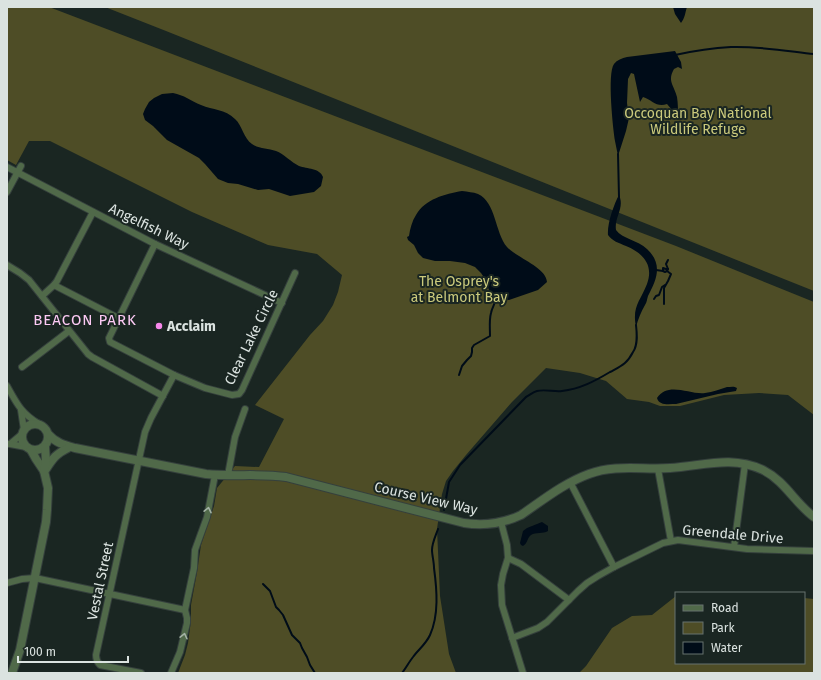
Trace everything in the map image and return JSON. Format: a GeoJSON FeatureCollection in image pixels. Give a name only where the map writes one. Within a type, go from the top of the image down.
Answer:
{"type":"FeatureCollection","features":[{"type":"Feature","properties":{"kind":"street"},"geometry":{"type":"LineString","coordinates":[[7,192],[21,166]]}},
{"type":"Feature","properties":{"kind":"street","name":"Angelfish Way"},"geometry":{"type":"LineString","coordinates":[[7,168],[154,244],[282,303]]}},
{"type":"Feature","properties":{"kind":"street"},"geometry":{"type":"LineString","coordinates":[[42,296],[54,285],[93,212]]}},
{"type":"Feature","properties":{"kind":"street","name":"Clear Lake Circle"},"geometry":{"type":"LineString","coordinates":[[154,244],[109,338],[110,342],[174,375],[205,388],[232,395],[239,394],[295,273]]}},
{"type":"Feature","properties":{"kind":"street"},"geometry":{"type":"LineString","coordinates":[[7,265],[29,280],[84,351],[92,357],[163,396]]}},
{"type":"Feature","properties":{"kind":"street"},"geometry":{"type":"LineString","coordinates":[[54,285],[118,318]]}},
{"type":"Feature","properties":{"kind":"street"},"geometry":{"type":"LineString","coordinates":[[22,367],[70,331]]}},
{"type":"Feature","properties":{"kind":"street"},"geometry":{"type":"LineString","coordinates":[[138,461],[147,425],[174,375]]}},
{"type":"Feature","properties":{"kind":"street"},"geometry":{"type":"LineString","coordinates":[[7,386],[21,410],[30,419],[44,427],[48,434],[49,439],[46,446],[44,471]]}},
{"type":"Feature","properties":{"kind":"street"},"geometry":{"type":"LineString","coordinates":[[228,476],[235,437],[245,409]]}},
{"type":"Feature","properties":{"kind":"street"},"geometry":{"type":"LineString","coordinates":[[12,673],[20,650],[46,522],[48,488],[44,471],[22,439],[23,432],[21,410]]}},
{"type":"Feature","properties":{"kind":"street"},"geometry":{"type":"LineString","coordinates":[[8,444],[30,425],[39,424]]}},
{"type":"Feature","properties":{"kind":"street","name":"Course View Way"},"geometry":{"type":"LineString","coordinates":[[48,434],[53,439],[71,448]]}},
{"type":"Feature","properties":{"kind":"street"},"geometry":{"type":"LineString","coordinates":[[8,444],[39,450],[46,446]]}},
{"type":"Feature","properties":{"kind":"street","name":"Course View Way"},"geometry":{"type":"LineString","coordinates":[[46,446],[71,448],[197,473],[228,476],[269,475],[286,477],[464,523],[477,525],[513,519],[570,482],[587,474],[606,469],[658,469],[720,462],[733,462],[756,467],[774,477],[814,517]]}},
{"type":"Feature","properties":{"kind":"street"},"geometry":{"type":"LineString","coordinates":[[44,471],[57,453],[71,448]]}},
{"type":"Feature","properties":{"kind":"street","name":"Vestal Street"},"geometry":{"type":"LineString","coordinates":[[138,461],[96,659],[97,662],[105,666],[141,673]]}},
{"type":"Feature","properties":{"kind":"street"},"geometry":{"type":"LineString","coordinates":[[734,547],[746,464]]}},
{"type":"Feature","properties":{"kind":"street"},"geometry":{"type":"LineString","coordinates":[[658,469],[671,541]]}},
{"type":"Feature","properties":{"kind":"street"},"geometry":{"type":"LineString","coordinates":[[171,673],[180,652],[187,623],[185,610],[193,574],[196,545],[207,517],[215,475]]}},
{"type":"Feature","properties":{"kind":"street"},"geometry":{"type":"LineString","coordinates":[[570,482],[614,567]]}},
{"type":"Feature","properties":{"kind":"street"},"geometry":{"type":"LineString","coordinates":[[501,522],[507,545],[508,558],[501,585],[502,605],[523,673]]}},
{"type":"Feature","properties":{"kind":"street","name":"Greendale Drive"},"geometry":{"type":"LineString","coordinates":[[512,638],[538,628],[547,622],[587,583],[657,545],[671,541],[684,541],[747,549],[814,552]]}},
{"type":"Feature","properties":{"kind":"street"},"geometry":{"type":"LineString","coordinates":[[508,558],[521,564],[569,600]]}},
{"type":"Feature","properties":{"kind":"street"},"geometry":{"type":"LineString","coordinates":[[7,583],[22,579],[35,578],[185,610]]}},
{"type":"Feature","properties":{"kind":"street"},"geometry":{"type":"LineString","coordinates":[[19,673],[20,650]]}},
{"type":"Feature","properties":{"kind":"green space","name":"The Osprey's at Belmont Bay"},"geometry":{"type":"Polygon","coordinates":[[[7,7],[49,7],[676,246],[814,302],[814,415],[788,395],[759,393],[724,395],[680,406],[660,406],[649,402],[627,399],[606,381],[580,373],[546,368],[512,402],[466,455],[446,481],[442,494],[437,529],[440,596],[449,654],[456,673],[178,673],[188,643],[191,605],[201,545],[214,506],[217,488],[235,466],[259,467],[284,419],[255,405],[310,335],[323,321],[333,305],[342,275],[317,254],[268,245],[192,212],[50,141],[29,141],[16,165],[7,160],[7,7]]]}},
{"type":"Feature","properties":{"kind":"green space","name":"Occoquan Bay National Wildlife Refuge"},"geometry":{"type":"Polygon","coordinates":[[[105,7],[814,7],[814,291],[166,31],[105,7]]]}},
{"type":"Feature","properties":{"kind":"green space"},"geometry":{"type":"Polygon","coordinates":[[[675,597],[675,664],[805,664],[805,598],[814,599],[814,673],[579,673],[586,666],[612,628],[632,616],[652,615],[675,597]]]}},
{"type":"Feature","properties":{"kind":"water"},"geometry":{"type":"Polygon","coordinates":[[[673,7],[687,7],[681,23],[675,14],[673,7]]]}},
{"type":"Feature","properties":{"kind":"water"},"geometry":{"type":"Polygon","coordinates":[[[675,51],[681,62],[682,69],[678,67],[674,69],[671,77],[677,97],[678,117],[667,104],[660,105],[643,97],[640,102],[634,74],[631,73],[628,79],[627,103],[629,118],[618,156],[614,135],[611,101],[611,78],[614,64],[620,59],[627,57],[675,51]]]}},
{"type":"Feature","properties":{"kind":"water"},"geometry":{"type":"Polygon","coordinates":[[[173,93],[201,105],[227,113],[237,122],[249,142],[252,144],[276,151],[299,166],[319,172],[323,177],[321,186],[314,192],[290,196],[269,189],[258,190],[238,184],[228,183],[218,179],[199,158],[167,140],[145,120],[143,114],[149,102],[162,94],[173,93]]]}},
{"type":"Feature","properties":{"kind":"water"},"geometry":{"type":"Polygon","coordinates":[[[462,191],[476,193],[484,198],[492,211],[500,234],[507,247],[542,272],[547,282],[538,290],[509,300],[496,297],[490,293],[485,279],[475,267],[465,263],[435,261],[423,258],[418,253],[414,245],[408,240],[407,237],[409,236],[413,220],[420,209],[436,198],[462,191]]]}},
{"type":"Feature","properties":{"kind":"water"},"geometry":{"type":"Polygon","coordinates":[[[619,195],[621,204],[616,221],[616,230],[622,236],[647,249],[655,260],[657,266],[654,284],[636,327],[635,314],[637,304],[647,284],[649,271],[646,260],[642,256],[608,235],[611,214],[619,195]]]}},
{"type":"Feature","properties":{"kind":"water"},"geometry":{"type":"Polygon","coordinates":[[[727,387],[737,388],[736,391],[676,404],[662,403],[658,401],[657,398],[667,390],[673,389],[705,393],[727,387]]]}},
{"type":"Feature","properties":{"kind":"water"},"geometry":{"type":"Polygon","coordinates":[[[542,522],[548,526],[548,531],[531,535],[525,545],[521,545],[520,543],[523,531],[542,522]]]}},
{"type":"Feature","properties":{"kind":"waterway"},"geometry":{"type":"LineString","coordinates":[[675,55],[731,47],[752,47],[814,54]]}},
{"type":"Feature","properties":{"kind":"waterway"},"geometry":{"type":"LineString","coordinates":[[618,154],[619,197]]}},
{"type":"Feature","properties":{"kind":"waterway"},"geometry":{"type":"LineString","coordinates":[[667,271],[668,269],[666,264],[668,260]]}},
{"type":"Feature","properties":{"kind":"waterway"},"geometry":{"type":"LineString","coordinates":[[663,271],[663,268],[668,269]]}},
{"type":"Feature","properties":{"kind":"waterway"},"geometry":{"type":"LineString","coordinates":[[656,270],[667,271],[671,274],[664,288],[664,304]]}},
{"type":"Feature","properties":{"kind":"waterway"},"geometry":{"type":"LineString","coordinates":[[654,299],[659,295],[662,287],[665,285]]}},
{"type":"Feature","properties":{"kind":"waterway"},"geometry":{"type":"LineString","coordinates":[[459,375],[462,366],[471,356],[474,345],[490,336],[490,316],[496,297]]}},
{"type":"Feature","properties":{"kind":"waterway"},"geometry":{"type":"LineString","coordinates":[[444,510],[449,482],[460,465],[526,397],[534,392],[543,390],[569,390],[593,381],[621,366],[626,362],[635,349],[637,339],[636,325]]}},
{"type":"Feature","properties":{"kind":"waterway"},"geometry":{"type":"LineString","coordinates":[[402,673],[426,641],[433,627],[436,611],[436,594],[432,550],[433,542],[438,529]]}},
{"type":"Feature","properties":{"kind":"waterway"},"geometry":{"type":"LineString","coordinates":[[263,584],[270,591],[276,607],[283,615],[292,635],[300,643],[315,673]]}},
{"type":"Feature","properties":{"kind":"place","name":"Acclaim"},"geometry":{"type":"Point","coordinates":[159,326]}},
{"type":"Feature","properties":{"kind":"district","name":"BEACON PARK"},"geometry":{"type":"Point","coordinates":[85,320]}}]}
